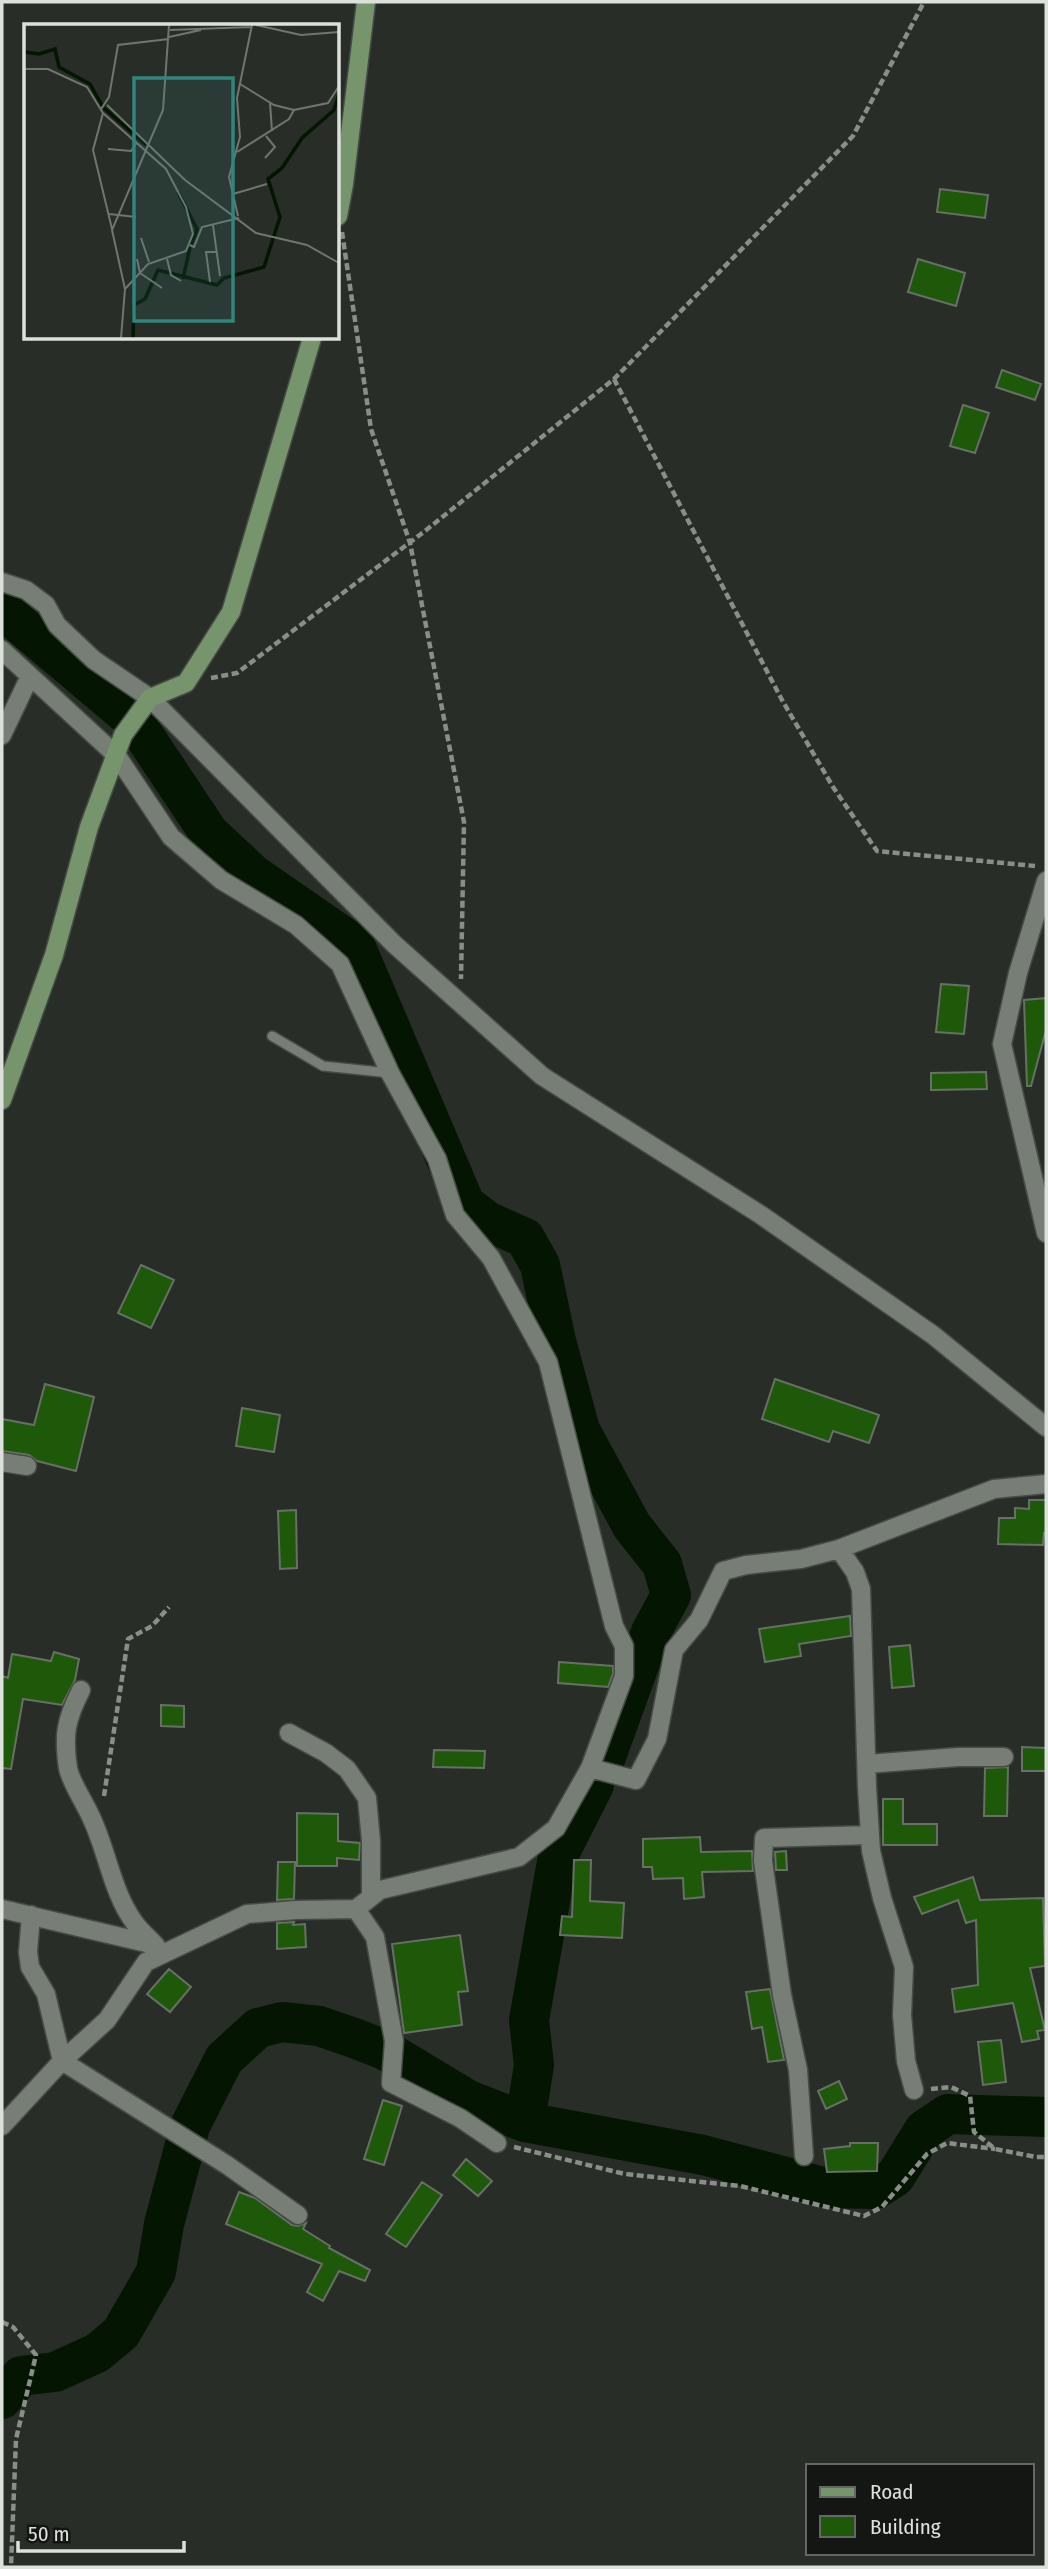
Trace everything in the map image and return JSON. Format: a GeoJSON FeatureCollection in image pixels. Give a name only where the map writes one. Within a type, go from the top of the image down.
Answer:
{"type":"FeatureCollection","features":[{"type":"Feature","properties":{"kind":"street"},"geometry":{"type":"LineString","coordinates":[[340,200],[357,88],[366,2]]}},
{"type":"Feature","properties":{"kind":"street"},"geometry":{"type":"LineString","coordinates":[[2,1100],[54,955],[89,827],[123,735],[150,698],[186,683],[230,611],[311,340]]}},
{"type":"Feature","properties":{"kind":"street"},"geometry":{"type":"LineString","coordinates":[[2,582],[26,590],[46,605],[57,625],[94,660],[150,698],[394,944],[542,1076],[773,1223],[933,1335],[1046,1427]]}},
{"type":"Feature","properties":{"kind":"street"},"geometry":{"type":"LineString","coordinates":[[2,650],[117,756],[171,837],[221,880],[296,925],[340,964],[390,1073],[437,1160],[455,1215],[491,1258],[548,1362],[611,1614],[624,1646],[624,1676],[590,1768],[556,1828],[519,1857],[380,1890],[356,1909],[247,1914],[164,1948],[146,1962],[107,2020],[62,2062],[2,2126]]}},
{"type":"Feature","properties":{"kind":"street"},"geometry":{"type":"LineString","coordinates":[[2,735],[30,676]]}},
{"type":"Feature","properties":{"kind":"street"},"geometry":{"type":"LineString","coordinates":[[1046,881],[1018,973],[1002,1044],[1046,1229]]}},
{"type":"Feature","properties":{"kind":"street"},"geometry":{"type":"LineString","coordinates":[[2,1462],[27,1466]]}},
{"type":"Feature","properties":{"kind":"street"},"geometry":{"type":"LineString","coordinates":[[590,1768],[636,1780],[657,1739],[674,1650],[699,1620],[723,1571],[802,1559],[839,1549],[994,1489],[1046,1484]]}},
{"type":"Feature","properties":{"kind":"street"},"geometry":{"type":"LineString","coordinates":[[839,1549],[855,1572],[861,1590],[871,1850],[904,1967],[903,2026],[906,2061],[914,2090]]}},
{"type":"Feature","properties":{"kind":"street"},"geometry":{"type":"LineString","coordinates":[[81,1690],[67,1718],[68,1772],[82,1795],[102,1841],[119,1893],[134,1922],[164,1948]]}},
{"type":"Feature","properties":{"kind":"street"},"geometry":{"type":"LineString","coordinates":[[289,1732],[326,1753],[347,1769],[368,1798],[371,1897]]}},
{"type":"Feature","properties":{"kind":"street"},"geometry":{"type":"LineString","coordinates":[[867,1763],[1004,1757]]}},
{"type":"Feature","properties":{"kind":"street"},"geometry":{"type":"LineString","coordinates":[[804,2156],[798,2070],[782,1995],[763,1861],[764,1838],[870,1835]]}},
{"type":"Feature","properties":{"kind":"street"},"geometry":{"type":"LineString","coordinates":[[2,1909],[164,1948]]}},
{"type":"Feature","properties":{"kind":"street"},"geometry":{"type":"LineString","coordinates":[[356,1909],[376,1937],[394,2041],[391,2083],[460,2118],[496,2143]]}},
{"type":"Feature","properties":{"kind":"street"},"geometry":{"type":"LineString","coordinates":[[31,1915],[28,1952],[30,1967],[46,1994],[62,2062],[201,2148],[298,2215]]}},
{"type":"Feature","properties":{"kind":"lane"},"geometry":{"type":"LineString","coordinates":[[272,1036],[323,1066],[390,1073]]}},
{"type":"Feature","properties":{"kind":"path"},"geometry":{"type":"LineString","coordinates":[[186,683],[237,673],[410,542],[614,379],[853,136],[924,2]]}},
{"type":"Feature","properties":{"kind":"path"},"geometry":{"type":"LineString","coordinates":[[340,226],[371,429],[410,542],[464,822],[461,1003]]}},
{"type":"Feature","properties":{"kind":"path"},"geometry":{"type":"LineString","coordinates":[[614,379],[782,700],[832,787],[877,851],[1046,867]]}},
{"type":"Feature","properties":{"kind":"path"},"geometry":{"type":"LineString","coordinates":[[104,1802],[103,1788],[128,1639],[152,1626],[169,1607]]}},
{"type":"Feature","properties":{"kind":"path"},"geometry":{"type":"LineString","coordinates":[[914,2090],[951,2087],[970,2096],[974,2132],[995,2149]]}},
{"type":"Feature","properties":{"kind":"path"},"geometry":{"type":"LineString","coordinates":[[496,2143],[625,2174],[740,2186],[864,2216],[882,2207],[927,2154],[947,2143],[1046,2157]]}},
{"type":"Feature","properties":{"kind":"path"},"geometry":{"type":"LineString","coordinates":[[2,2322],[13,2327],[36,2355],[16,2439],[11,2567]]}},
{"type":"Feature","properties":{"kind":"building"},"geometry":{"type":"Polygon","coordinates":[[[940,189],[988,195],[985,218],[937,212],[940,189]]]}},
{"type":"Feature","properties":{"kind":"building"},"geometry":{"type":"Polygon","coordinates":[[[918,259],[965,273],[956,306],[908,292],[918,259]]]}},
{"type":"Feature","properties":{"kind":"building"},"geometry":{"type":"Polygon","coordinates":[[[1002,370],[1041,384],[1035,400],[996,387],[1002,370]]]}},
{"type":"Feature","properties":{"kind":"building"},"geometry":{"type":"Polygon","coordinates":[[[963,405],[989,413],[975,453],[950,446],[963,405]]]}},
{"type":"Feature","properties":{"kind":"building"},"geometry":{"type":"Polygon","coordinates":[[[941,984],[969,986],[964,1034],[936,1032],[941,984]]]}},
{"type":"Feature","properties":{"kind":"building"},"geometry":{"type":"Polygon","coordinates":[[[1046,998],[1046,1030],[1031,1086],[1027,1086],[1024,1000],[1046,998]]]}},
{"type":"Feature","properties":{"kind":"building"},"geometry":{"type":"Polygon","coordinates":[[[986,1072],[987,1089],[931,1090],[931,1073],[986,1072]]]}},
{"type":"Feature","properties":{"kind":"building"},"geometry":{"type":"Polygon","coordinates":[[[141,1265],[174,1280],[151,1328],[118,1313],[141,1265]]]}},
{"type":"Feature","properties":{"kind":"building"},"geometry":{"type":"Polygon","coordinates":[[[775,1379],[879,1415],[869,1443],[833,1431],[829,1442],[762,1419],[775,1379]]]}},
{"type":"Feature","properties":{"kind":"building"},"geometry":{"type":"Polygon","coordinates":[[[45,1384],[94,1397],[76,1471],[37,1461],[29,1455],[2,1451],[2,1419],[34,1425],[45,1384]]]}},
{"type":"Feature","properties":{"kind":"building"},"geometry":{"type":"Polygon","coordinates":[[[242,1408],[280,1415],[274,1452],[236,1446],[242,1408]]]}},
{"type":"Feature","properties":{"kind":"building"},"geometry":{"type":"Polygon","coordinates":[[[1029,1500],[1046,1500],[1046,1533],[1043,1545],[998,1544],[999,1518],[1015,1518],[1015,1508],[1029,1509],[1029,1500]]]}},
{"type":"Feature","properties":{"kind":"building"},"geometry":{"type":"Polygon","coordinates":[[[296,1510],[297,1568],[280,1569],[278,1511],[296,1510]]]}},
{"type":"Feature","properties":{"kind":"building"},"geometry":{"type":"Polygon","coordinates":[[[850,1616],[851,1636],[799,1644],[801,1656],[765,1662],[759,1629],[850,1616]]]}},
{"type":"Feature","properties":{"kind":"building"},"geometry":{"type":"Polygon","coordinates":[[[910,1645],[914,1686],[892,1688],[889,1647],[910,1645]]]}},
{"type":"Feature","properties":{"kind":"building"},"geometry":{"type":"Polygon","coordinates":[[[54,1652],[79,1659],[75,1680],[62,1705],[23,1699],[11,1769],[2,1768],[2,1676],[8,1678],[12,1654],[51,1661],[54,1652]]]}},
{"type":"Feature","properties":{"kind":"building"},"geometry":{"type":"Polygon","coordinates":[[[559,1662],[613,1666],[613,1674],[608,1687],[558,1683],[559,1662]]]}},
{"type":"Feature","properties":{"kind":"building"},"geometry":{"type":"Polygon","coordinates":[[[161,1705],[184,1706],[184,1727],[161,1726],[161,1705]]]}},
{"type":"Feature","properties":{"kind":"building"},"geometry":{"type":"Polygon","coordinates":[[[1022,1747],[1046,1748],[1046,1771],[1022,1771],[1022,1747]]]}},
{"type":"Feature","properties":{"kind":"building"},"geometry":{"type":"Polygon","coordinates":[[[434,1750],[485,1751],[484,1768],[433,1767],[434,1750]]]}},
{"type":"Feature","properties":{"kind":"building"},"geometry":{"type":"Polygon","coordinates":[[[1008,1767],[1007,1816],[984,1816],[985,1768],[1008,1767]]]}},
{"type":"Feature","properties":{"kind":"building"},"geometry":{"type":"Polygon","coordinates":[[[883,1799],[903,1799],[903,1824],[937,1824],[937,1845],[883,1845],[883,1799]]]}},
{"type":"Feature","properties":{"kind":"building"},"geometry":{"type":"Polygon","coordinates":[[[297,1813],[338,1814],[338,1841],[360,1843],[359,1860],[337,1858],[337,1866],[297,1866],[297,1813]]]}},
{"type":"Feature","properties":{"kind":"building"},"geometry":{"type":"Polygon","coordinates":[[[700,1837],[701,1852],[752,1851],[753,1871],[702,1872],[704,1897],[684,1899],[683,1878],[653,1879],[652,1867],[643,1867],[643,1839],[700,1837]]]}},
{"type":"Feature","properties":{"kind":"building"},"geometry":{"type":"Polygon","coordinates":[[[786,1851],[787,1870],[776,1870],[775,1852],[786,1851]]]}},
{"type":"Feature","properties":{"kind":"building"},"geometry":{"type":"Polygon","coordinates":[[[574,1860],[591,1860],[590,1901],[624,1903],[622,1938],[560,1935],[562,1916],[572,1917],[574,1860]]]}},
{"type":"Feature","properties":{"kind":"building"},"geometry":{"type":"Polygon","coordinates":[[[278,1862],[295,1862],[294,1899],[277,1900],[278,1862]]]}},
{"type":"Feature","properties":{"kind":"building"},"geometry":{"type":"Polygon","coordinates":[[[973,1877],[980,1900],[1043,1898],[1045,1966],[1030,1968],[1045,2030],[1037,2031],[1039,2039],[1022,2042],[1013,2003],[955,2012],[952,1989],[978,1985],[976,1920],[966,1923],[958,1900],[922,1914],[914,1897],[973,1877]]]}},
{"type":"Feature","properties":{"kind":"building"},"geometry":{"type":"Polygon","coordinates":[[[294,1922],[293,1925],[305,1924],[306,1947],[277,1949],[277,1923],[294,1922]]]}},
{"type":"Feature","properties":{"kind":"building"},"geometry":{"type":"Polygon","coordinates":[[[460,1935],[468,1991],[458,1992],[462,2025],[404,2033],[392,1944],[460,1935]]]}},
{"type":"Feature","properties":{"kind":"building"},"geometry":{"type":"Polygon","coordinates":[[[169,1969],[191,1987],[170,2012],[147,1994],[169,1969]]]}},
{"type":"Feature","properties":{"kind":"building"},"geometry":{"type":"Polygon","coordinates":[[[770,1989],[784,2060],[768,2062],[762,2027],[752,2029],[746,1992],[770,1989]]]}},
{"type":"Feature","properties":{"kind":"building"},"geometry":{"type":"Polygon","coordinates":[[[1001,2040],[1006,2082],[983,2085],[978,2042],[1001,2040]]]}},
{"type":"Feature","properties":{"kind":"building"},"geometry":{"type":"Polygon","coordinates":[[[839,2081],[847,2099],[826,2109],[818,2091],[839,2081]]]}},
{"type":"Feature","properties":{"kind":"building"},"geometry":{"type":"Polygon","coordinates":[[[383,2100],[402,2106],[384,2165],[364,2159],[383,2100]]]}},
{"type":"Feature","properties":{"kind":"building"},"geometry":{"type":"Polygon","coordinates":[[[850,2143],[878,2143],[877,2171],[827,2172],[824,2149],[850,2146],[850,2143]]]}},
{"type":"Feature","properties":{"kind":"building"},"geometry":{"type":"Polygon","coordinates":[[[466,2159],[492,2181],[478,2196],[453,2175],[466,2159]]]}},
{"type":"Feature","properties":{"kind":"building"},"geometry":{"type":"Polygon","coordinates":[[[422,2182],[442,2195],[406,2247],[386,2234],[422,2182]]]}},
{"type":"Feature","properties":{"kind":"building"},"geometry":{"type":"Polygon","coordinates":[[[239,2192],[255,2198],[292,2225],[306,2223],[303,2229],[330,2246],[329,2248],[370,2270],[365,2281],[339,2271],[323,2301],[307,2292],[322,2264],[226,2224],[239,2192]]]}},
{"type":"Feature","properties":{"kind":"waterway"},"geometry":{"type":"LineString","coordinates":[[2,609],[125,713]]}},
{"type":"Feature","properties":{"kind":"waterway"},"geometry":{"type":"LineString","coordinates":[[137,725],[209,833],[254,875],[355,945],[465,1204],[487,1221],[525,1238],[540,1265],[556,1341],[580,1430],[632,1526],[662,1564],[671,1595],[651,1632],[603,1765]]}},
{"type":"Feature","properties":{"kind":"waterway"},"geometry":{"type":"LineString","coordinates":[[525,2122],[534,2065],[529,2020],[558,1856],[594,1785]]}},
{"type":"Feature","properties":{"kind":"waterway"},"geometry":{"type":"LineString","coordinates":[[2,2399],[21,2376],[55,2372],[97,2353],[121,2333],[156,2272],[164,2224],[190,2126],[224,2059],[258,2028],[282,2022],[319,2026],[385,2050],[468,2100],[525,2122],[703,2155],[827,2188],[876,2189],[895,2177],[924,2130],[948,2114],[1046,2117]]}}]}
